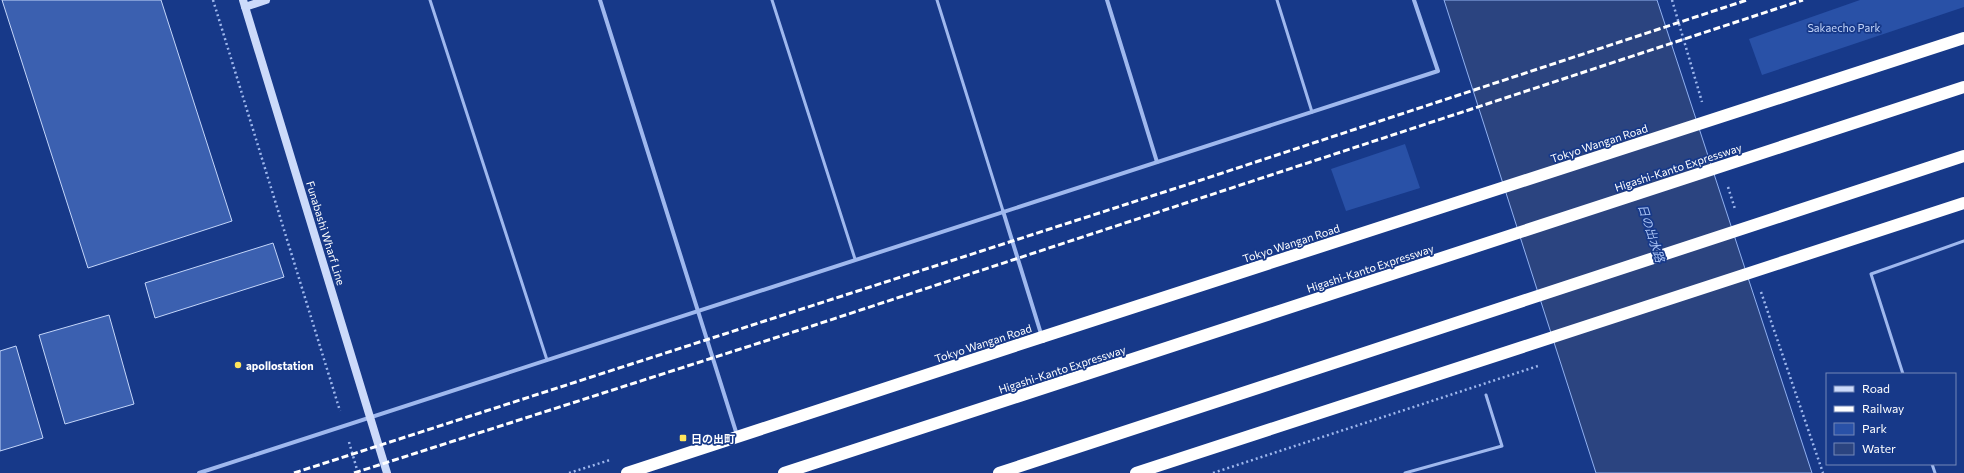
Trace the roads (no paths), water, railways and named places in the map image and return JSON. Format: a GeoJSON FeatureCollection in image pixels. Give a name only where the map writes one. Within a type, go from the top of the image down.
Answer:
{"type":"FeatureCollection","features":[{"type":"Feature","properties":{"kind":"highway","name":"Tokyo Wangan Road"},"geometry":{"type":"LineString","coordinates":[[627,473],[1964,38]]}},
{"type":"Feature","properties":{"kind":"highway","name":"Higashi-Kanto Expressway"},"geometry":{"type":"LineString","coordinates":[[784,473],[1964,87]]}},
{"type":"Feature","properties":{"kind":"highway"},"geometry":{"type":"LineString","coordinates":[[998,473],[1964,156]]}},
{"type":"Feature","properties":{"kind":"highway"},"geometry":{"type":"LineString","coordinates":[[1136,473],[1964,203]]}},
{"type":"Feature","properties":{"kind":"main road"},"geometry":{"type":"LineString","coordinates":[[244,3],[266,0]]}},
{"type":"Feature","properties":{"kind":"main road","name":"Funabashi Wharf Line"},"geometry":{"type":"LineString","coordinates":[[244,3],[387,473]]}},
{"type":"Feature","properties":{"kind":"street"},"geometry":{"type":"LineString","coordinates":[[600,0],[697,312],[738,438]]}},
{"type":"Feature","properties":{"kind":"street"},"geometry":{"type":"LineString","coordinates":[[1107,0],[1157,162]]}},
{"type":"Feature","properties":{"kind":"street"},"geometry":{"type":"LineString","coordinates":[[199,473],[1438,71],[1414,0]]}},
{"type":"Feature","properties":{"kind":"street"},"geometry":{"type":"LineString","coordinates":[[1003,211],[1042,337]]}},
{"type":"Feature","properties":{"kind":"lane"},"geometry":{"type":"LineString","coordinates":[[430,0],[547,360]]}},
{"type":"Feature","properties":{"kind":"lane"},"geometry":{"type":"LineString","coordinates":[[772,0],[855,259]]}},
{"type":"Feature","properties":{"kind":"lane"},"geometry":{"type":"LineString","coordinates":[[937,0],[1003,211]]}},
{"type":"Feature","properties":{"kind":"lane"},"geometry":{"type":"LineString","coordinates":[[1276,0],[1312,112]]}},
{"type":"Feature","properties":{"kind":"lane"},"geometry":{"type":"LineString","coordinates":[[1903,373],[1871,274],[1964,241]]}},
{"type":"Feature","properties":{"kind":"lane"},"geometry":{"type":"LineString","coordinates":[[1405,473],[1502,446],[1486,395]]}},
{"type":"Feature","properties":{"kind":"water","name":"日の出水路"},"geometry":{"type":"Polygon","coordinates":[[[1444,0],[1657,0],[1812,473],[1596,473],[1444,0]]]}},
{"type":"Feature","properties":{"kind":"railway"},"geometry":{"type":"LineString","coordinates":[[294,473],[1189,184],[1747,0]]}},
{"type":"Feature","properties":{"kind":"railway"},"geometry":{"type":"LineString","coordinates":[[354,473],[812,326],[1803,0]]}},
{"type":"Feature","properties":{"kind":"place","name":"apollostation"},"geometry":{"type":"Point","coordinates":[238,365]}},
{"type":"Feature","properties":{"kind":"place","name":"日の出町"},"geometry":{"type":"Point","coordinates":[683,438]}},
{"type":"Feature","properties":{"kind":"park label","name":"Sakaecho Park"},"geometry":{"type":"Point","coordinates":[1844,27]}}]}
